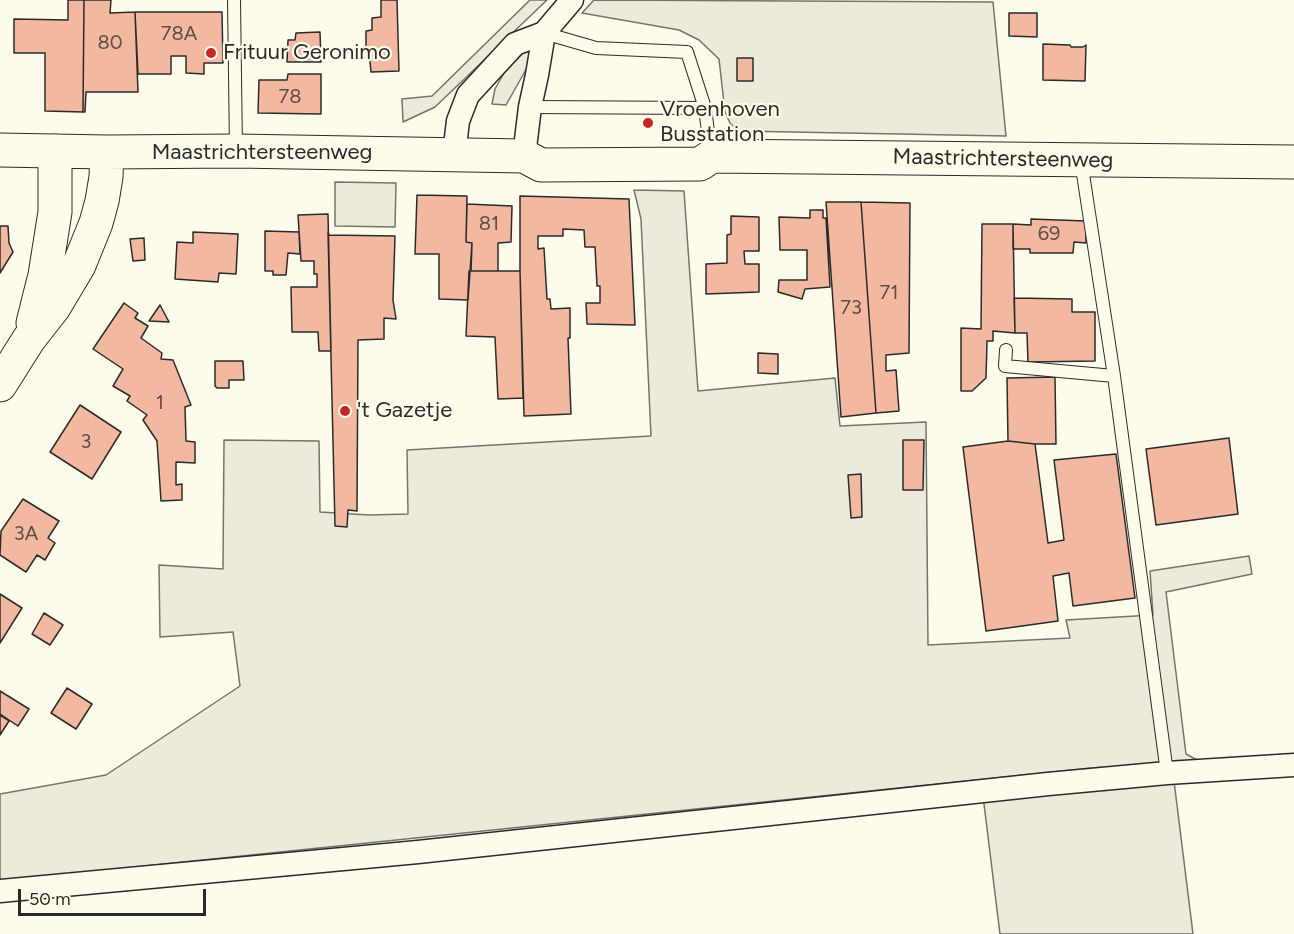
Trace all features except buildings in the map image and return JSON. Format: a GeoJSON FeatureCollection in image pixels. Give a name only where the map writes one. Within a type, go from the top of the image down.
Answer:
{"type":"FeatureCollection","features":[{"type":"Feature","properties":{"kind":"main road","name":"Maastrichtersteenweg"},"geometry":{"type":"LineString","coordinates":[[0,150],[524,156],[538,145],[699,146],[711,156],[1294,162]]}},
{"type":"Feature","properties":{"kind":"main road"},"geometry":{"type":"LineString","coordinates":[[29,339],[50,252],[55,212],[55,150]]}},
{"type":"Feature","properties":{"kind":"main road"},"geometry":{"type":"LineString","coordinates":[[0,385],[29,339],[67,287],[92,233],[102,201],[107,152]]}},
{"type":"Feature","properties":{"kind":"street"},"geometry":{"type":"LineString","coordinates":[[454,154],[458,121],[468,95],[515,44],[544,33],[572,0]]}},
{"type":"Feature","properties":{"kind":"street"},"geometry":{"type":"LineString","coordinates":[[524,156],[530,106],[544,33]]}},
{"type":"Feature","properties":{"kind":"street"},"geometry":{"type":"LineString","coordinates":[[0,891],[430,851],[1167,773],[1294,765]]}},
{"type":"Feature","properties":{"kind":"lane"},"geometry":{"type":"LineString","coordinates":[[234,0],[236,151]]}},
{"type":"Feature","properties":{"kind":"lane"},"geometry":{"type":"LineString","coordinates":[[544,33],[596,48],[687,52],[705,108],[711,156]]}},
{"type":"Feature","properties":{"kind":"lane"},"geometry":{"type":"LineString","coordinates":[[530,106],[705,108]]}},
{"type":"Feature","properties":{"kind":"lane"},"geometry":{"type":"LineString","coordinates":[[1081,160],[1114,376],[1167,773]]}},
{"type":"Feature","properties":{"kind":"lane"},"geometry":{"type":"LineString","coordinates":[[1006,350],[1005,366],[1114,376]]}},
{"type":"Feature","properties":{"kind":"shaded area"},"geometry":{"type":"Polygon","coordinates":[[[530,0],[547,0],[435,107],[403,122],[402,99],[432,96],[530,0]]]}},
{"type":"Feature","properties":{"kind":"shaded area"},"geometry":{"type":"Polygon","coordinates":[[[594,0],[993,2],[1006,136],[738,131],[730,123],[725,112],[719,59],[699,40],[679,30],[582,13],[594,0]]]}},
{"type":"Feature","properties":{"kind":"shaded area"},"geometry":{"type":"Polygon","coordinates":[[[525,51],[531,52],[532,59],[506,105],[492,104],[495,89],[504,73],[525,51]]]}},
{"type":"Feature","properties":{"kind":"shaded area"},"geometry":{"type":"Polygon","coordinates":[[[335,182],[396,183],[395,227],[335,226],[335,182]]]}},
{"type":"Feature","properties":{"kind":"shaded area"},"geometry":{"type":"Polygon","coordinates":[[[634,190],[684,191],[698,391],[835,378],[840,426],[926,422],[928,645],[1070,638],[1066,620],[1153,615],[1150,571],[1249,556],[1252,574],[1166,592],[1186,754],[1199,761],[1092,768],[0,881],[0,794],[106,775],[240,686],[233,632],[160,637],[159,565],[223,569],[224,440],[319,441],[320,512],[369,515],[408,514],[407,450],[651,436],[641,219],[634,190]]]}},
{"type":"Feature","properties":{"kind":"shaded area"},"geometry":{"type":"Polygon","coordinates":[[[1174,781],[1193,934],[1000,934],[983,796],[1174,781]]]}},
{"type":"Feature","properties":{"kind":"place","name":"Frituur Geronimo"},"geometry":{"type":"Point","coordinates":[211,53]}},
{"type":"Feature","properties":{"kind":"place","name":"Vroenhoven Busstation"},"geometry":{"type":"Point","coordinates":[648,123]}},
{"type":"Feature","properties":{"kind":"place","name":"'t Gazetje"},"geometry":{"type":"Point","coordinates":[345,411]}}]}
